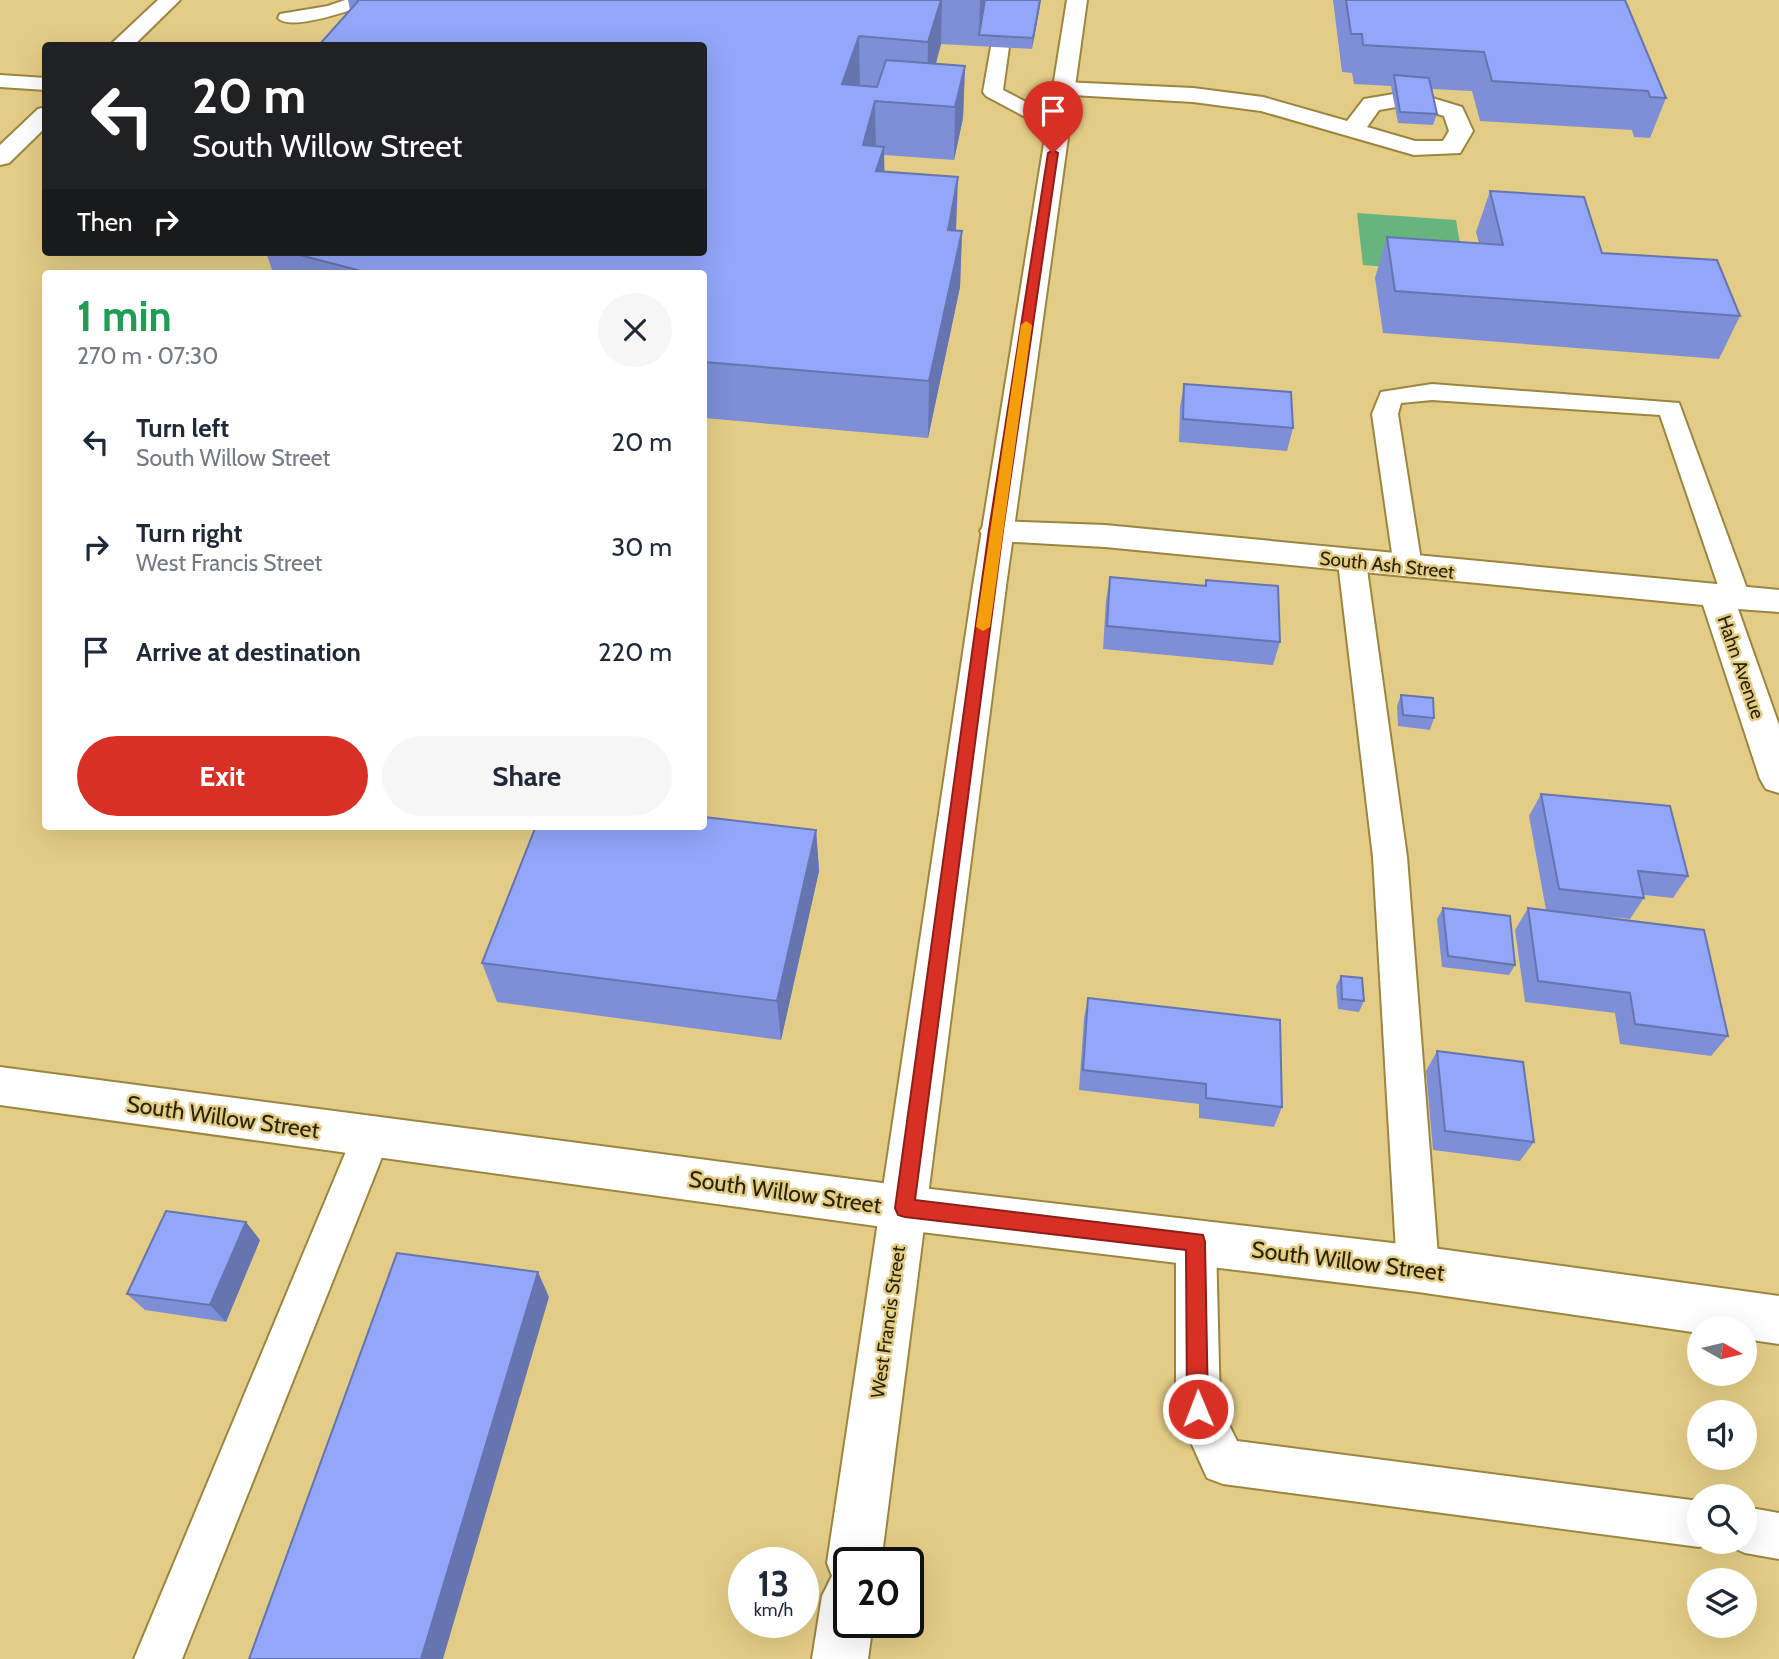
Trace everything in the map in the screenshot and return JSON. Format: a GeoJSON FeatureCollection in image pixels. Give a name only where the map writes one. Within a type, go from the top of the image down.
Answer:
{"type":"FeatureCollection","features":[{"type":"Feature","properties":{"kind":"street"},"geometry":{"type":"LineString","coordinates":[[124,42],[170,0]]}},
{"type":"Feature","properties":{"kind":"street","name":"West Francis Street"},"geometry":{"type":"LineString","coordinates":[[856,1547],[905,1208],[996,530],[1077,0]]}},
{"type":"Feature","properties":{"kind":"street"},"geometry":{"type":"LineString","coordinates":[[1063,89],[1193,95],[1263,104],[1414,148],[1451,148],[1461,131],[1454,112],[1429,104]]}},
{"type":"Feature","properties":{"kind":"street"},"geometry":{"type":"LineString","coordinates":[[1351,131],[1372,104],[1394,101]]}},
{"type":"Feature","properties":{"kind":"street"},"geometry":{"type":"LineString","coordinates":[[0,158],[42,118]]}},
{"type":"Feature","properties":{"kind":"street","name":"South Ash Street"},"geometry":{"type":"LineString","coordinates":[[996,530],[1105,536],[1408,568],[1779,601]]}},
{"type":"Feature","properties":{"kind":"street","name":"Hahn Avenue"},"geometry":{"type":"LineString","coordinates":[[1727,597],[1779,779]]}},
{"type":"Feature","properties":{"kind":"street","name":"South Willow Street"},"geometry":{"type":"LineString","coordinates":[[0,1086],[905,1208],[1418,1269],[1779,1320]]}},
{"type":"Feature","properties":{"kind":"street"},"geometry":{"type":"LineString","coordinates":[[840,1659],[843,1638]]}},
{"type":"Feature","properties":{"kind":"lane"},"geometry":{"type":"LineString","coordinates":[[287,18],[332,11],[362,0]]}},
{"type":"Feature","properties":{"kind":"lane"},"geometry":{"type":"LineString","coordinates":[[1000,47],[993,92],[1057,127]]}},
{"type":"Feature","properties":{"kind":"lane"},"geometry":{"type":"LineString","coordinates":[[0,82],[42,84]]}},
{"type":"Feature","properties":{"kind":"lane"},"geometry":{"type":"LineString","coordinates":[[1408,568],[1385,414],[1390,397],[1432,392],[1670,408],[1727,597]]}},
{"type":"Feature","properties":{"kind":"lane"},"geometry":{"type":"LineString","coordinates":[[1352,562],[1390,857],[1418,1269]]}},
{"type":"Feature","properties":{"kind":"lane"},"geometry":{"type":"LineString","coordinates":[[158,1659],[371,1137]]}},
{"type":"Feature","properties":{"kind":"lane"},"geometry":{"type":"LineString","coordinates":[[1196,1242],[1198,1409],[1223,1462],[1687,1522]]}},
{"type":"Feature","properties":{"kind":"lane"},"geometry":{"type":"LineString","coordinates":[[1757,1532],[1779,1536]]}},
{"type":"Feature","properties":{"kind":"green space"},"geometry":{"type":"Polygon","coordinates":[[[1357,213],[1456,220],[1465,273],[1363,265],[1357,213]]]}},
{"type":"Feature","properties":{"kind":"building"},"geometry":{"type":"Polygon","coordinates":[[[359,0],[941,0],[928,42],[859,36],[842,84],[877,87],[886,60],[965,66],[955,107],[875,101],[863,145],[884,147],[876,171],[958,177],[948,230],[962,231],[929,381],[707,362],[707,270],[357,270],[303,256],[707,256],[707,42],[322,42],[359,0]]]}},
{"type":"Feature","properties":{"kind":"building"},"geometry":{"type":"Polygon","coordinates":[[[985,0],[1040,0],[1033,38],[979,35],[985,0]]]}},
{"type":"Feature","properties":{"kind":"building"},"geometry":{"type":"Polygon","coordinates":[[[1346,0],[1625,0],[1666,98],[1650,97],[1648,91],[1492,81],[1484,52],[1363,45],[1362,34],[1351,34],[1346,0]]]}},
{"type":"Feature","properties":{"kind":"building"},"geometry":{"type":"Polygon","coordinates":[[[1394,75],[1429,78],[1437,114],[1400,112],[1394,75]]]}},
{"type":"Feature","properties":{"kind":"building"},"geometry":{"type":"Polygon","coordinates":[[[1490,191],[1584,197],[1602,253],[1717,260],[1740,316],[1395,291],[1387,237],[1503,245],[1490,191]]]}},
{"type":"Feature","properties":{"kind":"building"},"geometry":{"type":"Polygon","coordinates":[[[1184,384],[1291,392],[1293,428],[1183,419],[1184,384]]]}},
{"type":"Feature","properties":{"kind":"building"},"geometry":{"type":"Polygon","coordinates":[[[1110,577],[1206,586],[1206,580],[1278,586],[1280,642],[1107,626],[1110,577]]]}},
{"type":"Feature","properties":{"kind":"building"},"geometry":{"type":"Polygon","coordinates":[[[1401,695],[1433,698],[1434,718],[1403,715],[1401,695]]]}},
{"type":"Feature","properties":{"kind":"building"},"geometry":{"type":"Polygon","coordinates":[[[1541,794],[1670,806],[1688,876],[1638,871],[1644,898],[1559,889],[1541,794]]]}},
{"type":"Feature","properties":{"kind":"building"},"geometry":{"type":"Polygon","coordinates":[[[707,817],[816,830],[777,1001],[482,963],[534,830],[707,830],[707,817]]]}},
{"type":"Feature","properties":{"kind":"building"},"geometry":{"type":"Polygon","coordinates":[[[1443,908],[1510,916],[1515,965],[1448,956],[1443,908]]]}},
{"type":"Feature","properties":{"kind":"building"},"geometry":{"type":"Polygon","coordinates":[[[1528,908],[1704,930],[1728,1036],[1635,1024],[1630,993],[1538,981],[1528,908]]]}},
{"type":"Feature","properties":{"kind":"building"},"geometry":{"type":"Polygon","coordinates":[[[1341,976],[1362,978],[1364,1001],[1342,999],[1341,976]]]}},
{"type":"Feature","properties":{"kind":"building"},"geometry":{"type":"Polygon","coordinates":[[[1088,998],[1280,1020],[1282,1107],[1206,1098],[1206,1084],[1083,1070],[1088,998]]]}},
{"type":"Feature","properties":{"kind":"building"},"geometry":{"type":"Polygon","coordinates":[[[1437,1051],[1523,1062],[1534,1142],[1445,1131],[1437,1051]]]}},
{"type":"Feature","properties":{"kind":"building"},"geometry":{"type":"Polygon","coordinates":[[[166,1211],[246,1222],[210,1305],[127,1294],[166,1211]]]}},
{"type":"Feature","properties":{"kind":"building"},"geometry":{"type":"Polygon","coordinates":[[[397,1253],[538,1272],[421,1659],[249,1659],[397,1253]]]}},
{"type":"Feature","properties":{"kind":"slow traffic"},"geometry":{"type":"LineString","coordinates":[[983,627],[1026,325]]}},
{"type":"Feature","properties":{"kind":"route"},"geometry":{"type":"LineString","coordinates":[[1053,153],[996,530],[905,1208],[1196,1242],[1198,1409]]}}]}
